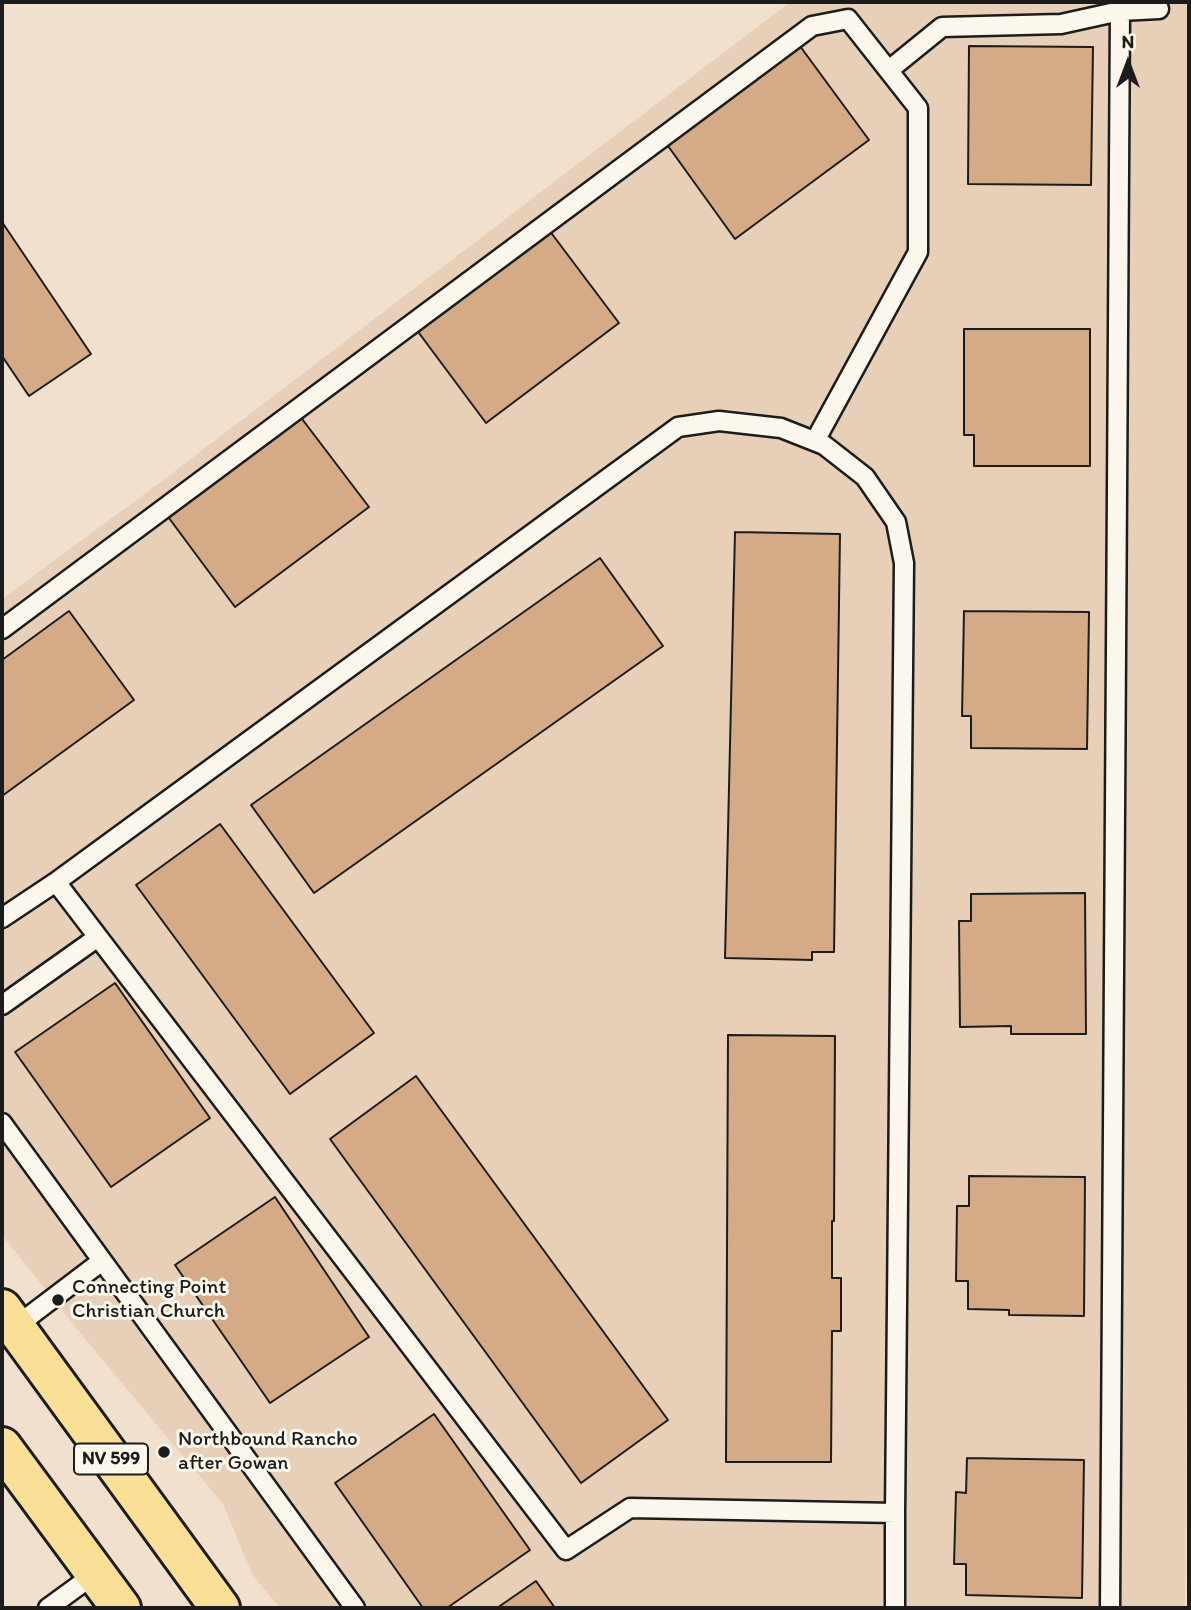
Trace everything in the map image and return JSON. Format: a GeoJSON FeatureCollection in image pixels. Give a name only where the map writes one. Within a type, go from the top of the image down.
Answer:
{"type":"FeatureCollection","features":[{"type":"Feature","properties":{"kind":"main road","name":"NV 599"},"geometry":{"type":"LineString","coordinates":[[8,1318],[220,1608]]}},
{"type":"Feature","properties":{"kind":"main road"},"geometry":{"type":"LineString","coordinates":[[2,1447],[121,1608]]}},
{"type":"Feature","properties":{"kind":"lane"},"geometry":{"type":"LineString","coordinates":[[889,71],[942,27],[1061,24],[1121,11],[1159,9]]}},
{"type":"Feature","properties":{"kind":"lane"},"geometry":{"type":"LineString","coordinates":[[1110,1608],[1121,11]]}},
{"type":"Feature","properties":{"kind":"lane"},"geometry":{"type":"LineString","coordinates":[[2,629],[812,26],[848,19],[918,108],[918,252],[815,441]]}},
{"type":"Feature","properties":{"kind":"lane"},"geometry":{"type":"LineString","coordinates":[[2,918],[56,882],[678,427],[719,421],[781,428],[824,444],[865,477],[896,522],[904,563],[894,1608]]}},
{"type":"Feature","properties":{"kind":"lane"},"geometry":{"type":"LineString","coordinates":[[56,882],[566,1550],[630,1508],[895,1513]]}},
{"type":"Feature","properties":{"kind":"lane"},"geometry":{"type":"LineString","coordinates":[[2,1005],[99,937]]}},
{"type":"Feature","properties":{"kind":"lane"},"geometry":{"type":"LineString","coordinates":[[2,1123],[355,1608]]}},
{"type":"Feature","properties":{"kind":"lane"},"geometry":{"type":"LineString","coordinates":[[8,1318],[102,1261]]}},
{"type":"Feature","properties":{"kind":"lane"},"geometry":{"type":"LineString","coordinates":[[48,1608],[96,1573]]}},
{"type":"Feature","properties":{"kind":"shaded area"},"geometry":{"type":"Polygon","coordinates":[[[790,2],[1189,2],[1189,1125],[1185,1608],[280,1608],[252,1574],[223,1504],[2,1235],[2,599],[154,487],[790,2]]]}},
{"type":"Feature","properties":{"kind":"building"},"geometry":{"type":"Polygon","coordinates":[[[797,42],[869,140],[735,239],[663,139],[797,42]]]}},
{"type":"Feature","properties":{"kind":"building"},"geometry":{"type":"Polygon","coordinates":[[[969,46],[1093,47],[1091,185],[968,184],[969,46]]]}},
{"type":"Feature","properties":{"kind":"building"},"geometry":{"type":"Polygon","coordinates":[[[2,222],[91,354],[29,396],[2,356],[2,222]]]}},
{"type":"Feature","properties":{"kind":"building"},"geometry":{"type":"Polygon","coordinates":[[[546,226],[619,323],[486,423],[413,325],[546,226]]]}},
{"type":"Feature","properties":{"kind":"building"},"geometry":{"type":"Polygon","coordinates":[[[964,329],[1090,329],[1090,466],[974,466],[974,435],[964,435],[964,329]]]}},
{"type":"Feature","properties":{"kind":"building"},"geometry":{"type":"Polygon","coordinates":[[[296,411],[369,507],[235,607],[163,510],[296,411]]]}},
{"type":"Feature","properties":{"kind":"building"},"geometry":{"type":"Polygon","coordinates":[[[735,532],[840,534],[834,952],[812,952],[812,960],[725,958],[735,532]]]}},
{"type":"Feature","properties":{"kind":"building"},"geometry":{"type":"Polygon","coordinates":[[[600,558],[663,646],[314,893],[251,805],[600,558]]]}},
{"type":"Feature","properties":{"kind":"building"},"geometry":{"type":"Polygon","coordinates":[[[69,611],[134,700],[2,796],[2,660],[69,611]]]}},
{"type":"Feature","properties":{"kind":"building"},"geometry":{"type":"Polygon","coordinates":[[[964,611],[1089,612],[1087,749],[971,748],[971,716],[962,716],[964,611]]]}},
{"type":"Feature","properties":{"kind":"building"},"geometry":{"type":"Polygon","coordinates":[[[220,824],[374,1033],[290,1094],[136,885],[220,824]]]}},
{"type":"Feature","properties":{"kind":"building"},"geometry":{"type":"Polygon","coordinates":[[[1085,893],[1086,1034],[1011,1034],[1011,1026],[960,1027],[959,921],[971,921],[971,894],[1085,893]]]}},
{"type":"Feature","properties":{"kind":"building"},"geometry":{"type":"Polygon","coordinates":[[[115,983],[210,1118],[111,1187],[15,1052],[115,983]]]}},
{"type":"Feature","properties":{"kind":"building"},"geometry":{"type":"Polygon","coordinates":[[[728,1035],[835,1036],[832,1278],[841,1278],[841,1331],[832,1331],[831,1462],[726,1462],[728,1035]]]}},
{"type":"Feature","properties":{"kind":"building"},"geometry":{"type":"Polygon","coordinates":[[[416,1076],[668,1420],[581,1483],[330,1139],[416,1076]]]}},
{"type":"Feature","properties":{"kind":"building"},"geometry":{"type":"Polygon","coordinates":[[[969,1176],[1085,1177],[1084,1316],[1009,1315],[1009,1310],[968,1309],[968,1281],[956,1281],[957,1206],[969,1206],[969,1176]]]}},
{"type":"Feature","properties":{"kind":"building"},"geometry":{"type":"Polygon","coordinates":[[[275,1197],[369,1337],[270,1403],[175,1265],[275,1197]]]}},
{"type":"Feature","properties":{"kind":"building"},"geometry":{"type":"Polygon","coordinates":[[[434,1414],[530,1550],[447,1608],[423,1608],[335,1483],[434,1414]]]}},
{"type":"Feature","properties":{"kind":"building"},"geometry":{"type":"Polygon","coordinates":[[[967,1458],[1084,1460],[1082,1598],[966,1595],[966,1564],[954,1564],[956,1492],[966,1493],[967,1458]]]}},
{"type":"Feature","properties":{"kind":"building"},"geometry":{"type":"Polygon","coordinates":[[[536,1581],[555,1608],[497,1608],[536,1581]]]}},
{"type":"Feature","properties":{"kind":"place","name":"Connecting Point Christian Church"},"geometry":{"type":"Point","coordinates":[58,1300]}},
{"type":"Feature","properties":{"kind":"place","name":"Northbound Rancho after Gowan"},"geometry":{"type":"Point","coordinates":[164,1452]}}]}
